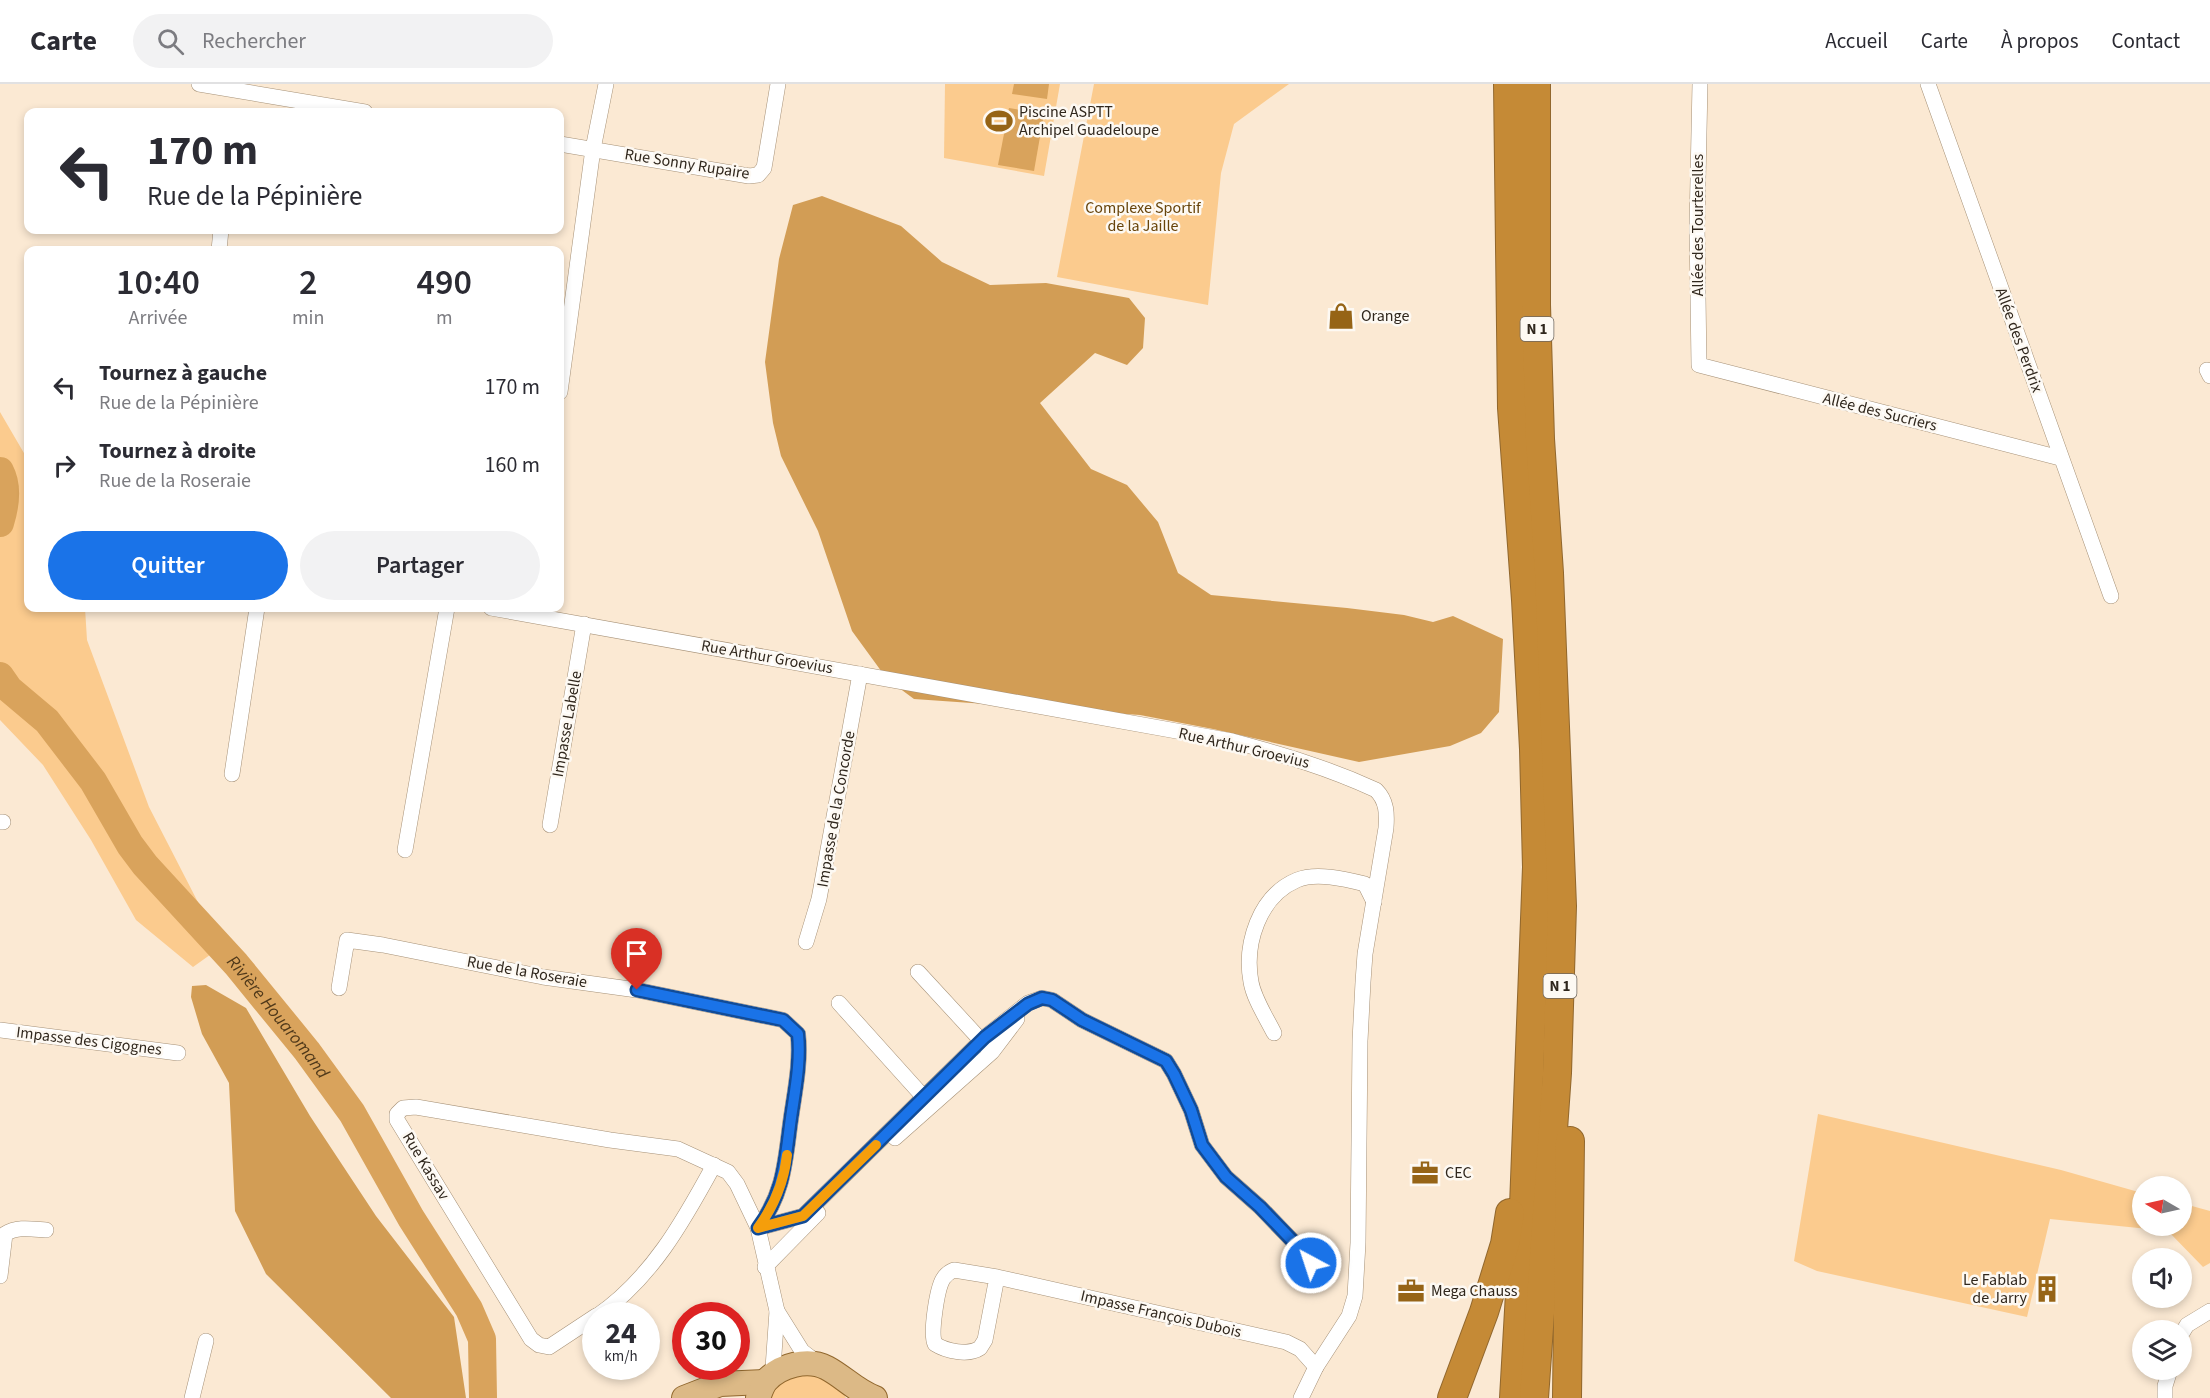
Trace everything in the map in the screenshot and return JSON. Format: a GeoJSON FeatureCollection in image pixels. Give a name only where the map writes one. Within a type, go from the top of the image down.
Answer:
{"type":"FeatureCollection","features":[{"type":"Feature","properties":{"kind":"highway","name":"N 1"},"geometry":{"type":"LineString","coordinates":[[1508,84],[1512,408],[1526,600],[1536,805],[1536,867],[1522,1258],[1514,1398]]}},
{"type":"Feature","properties":{"kind":"highway","name":"N 1"},"geometry":{"type":"LineString","coordinates":[[1534,1398],[1557,1073],[1562,916],[1549,573],[1540,439],[1536,305],[1536,84]]}},
{"type":"Feature","properties":{"kind":"highway"},"geometry":{"type":"LineString","coordinates":[[1549,573],[1568,698],[1574,763],[1576,833],[1577,956],[1569,1174],[1567,1398]]}},
{"type":"Feature","properties":{"kind":"highway"},"geometry":{"type":"LineString","coordinates":[[1452,1398],[1484,1312],[1504,1244],[1510,1210],[1521,1072],[1532,984]]}},
{"type":"Feature","properties":{"kind":"main road"},"geometry":{"type":"LineString","coordinates":[[684,1398],[720,1384],[764,1386],[787,1367],[796,1364],[819,1364],[838,1374],[851,1390],[875,1398]]}},
{"type":"Feature","properties":{"kind":"street"},"geometry":{"type":"LineString","coordinates":[[199,84],[341,108]]}},
{"type":"Feature","properties":{"kind":"street"},"geometry":{"type":"LineString","coordinates":[[564,363],[593,149],[606,84]]}},
{"type":"Feature","properties":{"kind":"street","name":"Rue Sonny Rupaire"},"geometry":{"type":"LineString","coordinates":[[593,149],[706,170],[749,176],[758,175],[764,168],[778,84]]}},
{"type":"Feature","properties":{"kind":"street","name":"Allée des Tourterelles"},"geometry":{"type":"LineString","coordinates":[[1699,365],[1697,216],[1700,84]]}},
{"type":"Feature","properties":{"kind":"street","name":"Allée des Perdrix"},"geometry":{"type":"LineString","coordinates":[[1928,84],[2111,596]]}},
{"type":"Feature","properties":{"kind":"street"},"geometry":{"type":"LineString","coordinates":[[564,145],[593,149]]}},
{"type":"Feature","properties":{"kind":"street","name":"Allée des Sucriers"},"geometry":{"type":"LineString","coordinates":[[1699,365],[2061,458]]}},
{"type":"Feature","properties":{"kind":"street"},"geometry":{"type":"LineString","coordinates":[[232,774],[256,612]]}},
{"type":"Feature","properties":{"kind":"street"},"geometry":{"type":"LineString","coordinates":[[405,850],[446,612]]}},
{"type":"Feature","properties":{"kind":"street","name":"Rue Arthur Groevius"},"geometry":{"type":"LineString","coordinates":[[538,612],[584,624],[1232,741],[1337,772],[1376,790],[1385,804],[1386,828],[1365,954],[1361,1009],[1358,1243],[1355,1296],[1349,1316],[1316,1368],[1301,1398]]}},
{"type":"Feature","properties":{"kind":"street","name":"Impasse Labelle"},"geometry":{"type":"LineString","coordinates":[[550,825],[584,624]]}},
{"type":"Feature","properties":{"kind":"street","name":"Impasse de la Concorde"},"geometry":{"type":"LineString","coordinates":[[806,942],[819,899],[860,674]]}},
{"type":"Feature","properties":{"kind":"street"},"geometry":{"type":"LineString","coordinates":[[1274,1033],[1251,985],[1249,965],[1254,929],[1273,895],[1298,879],[1335,876],[1365,884],[1374,903]]}},
{"type":"Feature","properties":{"kind":"street","name":"Rue de la Roseraie"},"geometry":{"type":"LineString","coordinates":[[339,988],[347,940],[543,977],[637,990],[783,1020],[798,1034],[800,1048],[796,1087],[786,1167],[775,1201],[758,1228]]}},
{"type":"Feature","properties":{"kind":"street"},"geometry":{"type":"LineString","coordinates":[[918,972],[992,1052]]}},
{"type":"Feature","properties":{"kind":"street"},"geometry":{"type":"LineString","coordinates":[[765,1267],[927,1101],[981,1041],[1028,1004],[1042,998],[1052,1000],[1082,1020],[1166,1061],[1191,1110],[1202,1145],[1226,1177],[1260,1207],[1310,1259],[1309,1283]]}},
{"type":"Feature","properties":{"kind":"street"},"geometry":{"type":"LineString","coordinates":[[839,1003],[927,1101]]}},
{"type":"Feature","properties":{"kind":"street"},"geometry":{"type":"LineString","coordinates":[[758,1228],[803,1216],[927,1101],[992,1052],[1028,1004]]}},
{"type":"Feature","properties":{"kind":"street","name":"Impasse des Cigognes"},"geometry":{"type":"LineString","coordinates":[[0,1030],[178,1053]]}},
{"type":"Feature","properties":{"kind":"street","name":"Rue Kassav"},"geometry":{"type":"LineString","coordinates":[[582,1325],[549,1347],[539,1346],[531,1339],[397,1120],[397,1114],[403,1108],[416,1107],[610,1140],[678,1149],[728,1172],[737,1184],[758,1228],[765,1267],[777,1311]]}},
{"type":"Feature","properties":{"kind":"street","name":"Rue Kassav"},"geometry":{"type":"LineString","coordinates":[[616,1302],[624,1296],[661,1254],[688,1213],[714,1165]]}},
{"type":"Feature","properties":{"kind":"street"},"geometry":{"type":"LineString","coordinates":[[0,1276],[5,1234],[11,1230],[23,1228],[46,1230]]}},
{"type":"Feature","properties":{"kind":"street","name":"Impasse François Dubois"},"geometry":{"type":"LineString","coordinates":[[997,1277],[984,1340],[980,1348],[966,1353],[935,1344],[932,1332],[944,1277],[954,1270],[997,1277],[1286,1342],[1300,1349],[1316,1368]]}},
{"type":"Feature","properties":{"kind":"street"},"geometry":{"type":"LineString","coordinates":[[777,1311],[802,1351],[819,1364]]}},
{"type":"Feature","properties":{"kind":"street"},"geometry":{"type":"LineString","coordinates":[[764,1386],[773,1368],[777,1311]]}},
{"type":"Feature","properties":{"kind":"street"},"geometry":{"type":"LineString","coordinates":[[2192,1322],[2210,1311]]}},
{"type":"Feature","properties":{"kind":"street"},"geometry":{"type":"LineString","coordinates":[[192,1398],[206,1341]]}},
{"type":"Feature","properties":{"kind":"street"},"geometry":{"type":"LineString","coordinates":[[2165,1398],[2167,1380]]}},
{"type":"Feature","properties":{"kind":"green space","name":"Piscine ASPTT Archipel Guadeloupe"},"geometry":{"type":"Polygon","coordinates":[[[945,84],[1060,84],[1044,176],[944,158],[945,84]]]}},
{"type":"Feature","properties":{"kind":"green space","name":"Complexe Sportif de la Jaille"},"geometry":{"type":"Polygon","coordinates":[[[1094,84],[1289,84],[1234,124],[1221,173],[1208,305],[1057,277],[1094,84]]]}},
{"type":"Feature","properties":{"kind":"green space"},"geometry":{"type":"Polygon","coordinates":[[[0,412],[24,453],[24,612],[85,612],[87,640],[149,807],[221,947],[193,967],[136,920],[91,840],[43,765],[0,720],[0,412]]]}},
{"type":"Feature","properties":{"kind":"green space"},"geometry":{"type":"Polygon","coordinates":[[[1818,1114],[2061,1170],[2132,1190],[2132,1227],[2050,1219],[2027,1317],[1817,1271],[1794,1261],[1818,1114]]]}},
{"type":"Feature","properties":{"kind":"green space"},"geometry":{"type":"Polygon","coordinates":[[[2192,1206],[2210,1211],[2210,1263],[2203,1267],[2192,1256],[2192,1248],[2185,1248],[2173,1236],[2192,1236],[2192,1206]]]}},
{"type":"Feature","properties":{"kind":"green space"},"geometry":{"type":"Polygon","coordinates":[[[794,1373],[822,1374],[843,1392],[846,1398],[767,1398],[771,1389],[794,1373]]]}},
{"type":"Feature","properties":{"kind":"shaded area"},"geometry":{"type":"Polygon","coordinates":[[[1014,84],[1049,84],[1047,99],[1012,94],[1014,84]]]}},
{"type":"Feature","properties":{"kind":"shaded area"},"geometry":{"type":"Polygon","coordinates":[[[1009,108],[1044,114],[1034,171],[998,165],[1009,108]]]}},
{"type":"Feature","properties":{"kind":"shaded area"},"geometry":{"type":"Polygon","coordinates":[[[822,196],[901,226],[942,262],[990,285],[1046,283],[1129,298],[1145,318],[1143,348],[1127,365],[1095,353],[1040,403],[1091,469],[1127,485],[1158,522],[1178,573],[1211,595],[1347,608],[1404,615],[1433,622],[1453,616],[1503,639],[1499,712],[1481,733],[1450,746],[1359,762],[1140,715],[914,699],[887,679],[852,631],[818,531],[781,456],[773,423],[765,362],[779,259],[793,205],[822,196]]]}},
{"type":"Feature","properties":{"kind":"shaded area"},"geometry":{"type":"Polygon","coordinates":[[[206,985],[246,1008],[310,1116],[376,1216],[454,1317],[466,1398],[391,1398],[266,1274],[235,1211],[229,1083],[202,1034],[191,997],[192,986],[206,985]]]}},
{"type":"Feature","properties":{"kind":"waterway","name":"Rivière Houaromand"},"geometry":{"type":"LineString","coordinates":[[0,471],[3,477],[5,497],[0,523]]}},
{"type":"Feature","properties":{"kind":"waterway","name":"Rivière Houaromand"},"geometry":{"type":"LineString","coordinates":[[0,676],[9,689],[47,721],[93,781],[130,845],[145,865],[236,964],[307,1051],[352,1113],[411,1218],[469,1309],[482,1339],[483,1398]]}},
{"type":"Feature","properties":{"kind":"slow traffic"},"geometry":{"type":"LineString","coordinates":[[787,1155],[786,1167],[775,1201],[758,1228],[803,1216],[876,1145]]}},
{"type":"Feature","properties":{"kind":"place","name":"Piscine ASPTT Archipel Guadeloupe"},"geometry":{"type":"Point","coordinates":[999,121]}},
{"type":"Feature","properties":{"kind":"place","name":"Orange"},"geometry":{"type":"Point","coordinates":[1341,316]}},
{"type":"Feature","properties":{"kind":"place","name":"CEC"},"geometry":{"type":"Point","coordinates":[1425,1173]}},
{"type":"Feature","properties":{"kind":"place","name":"Le Fablab de Jarry"},"geometry":{"type":"Point","coordinates":[2047,1289]}},
{"type":"Feature","properties":{"kind":"place","name":"Mega Chauss"},"geometry":{"type":"Point","coordinates":[1411,1291]}},
{"type":"Feature","properties":{"kind":"route"},"geometry":{"type":"LineString","coordinates":[[637,990],[783,1020],[791,1025],[798,1034],[800,1048],[786,1167],[775,1201],[758,1228],[803,1216],[985,1037],[1028,1004],[1042,998],[1052,1000],[1082,1020],[1166,1061],[1191,1110],[1202,1145],[1226,1177],[1260,1207],[1310,1259],[1311,1263]]}}]}
